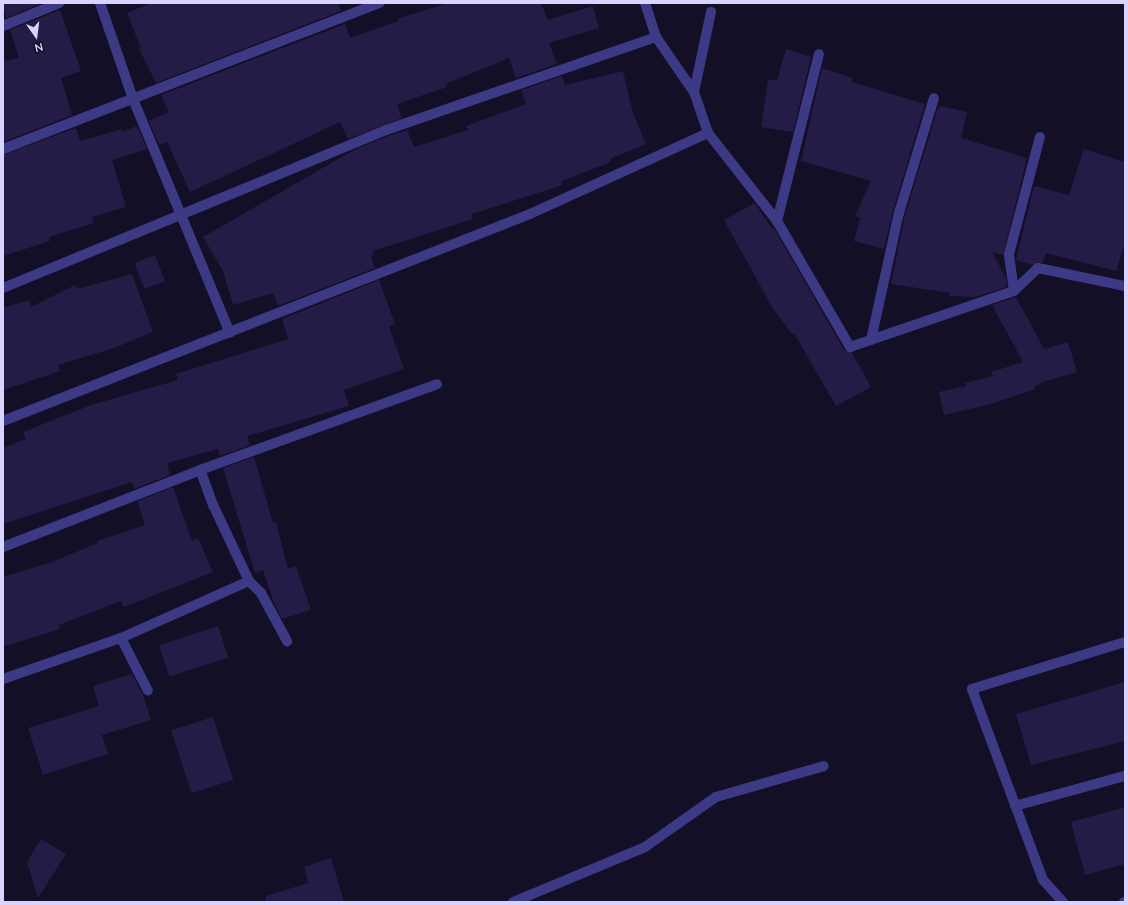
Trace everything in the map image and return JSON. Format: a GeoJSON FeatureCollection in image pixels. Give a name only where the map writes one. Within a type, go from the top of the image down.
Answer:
{"type":"FeatureCollection","features":[{"type":"Feature","properties":{"kind":"street"},"geometry":{"type":"LineString","coordinates":[[3,26],[58,3]]}},
{"type":"Feature","properties":{"kind":"street"},"geometry":{"type":"LineString","coordinates":[[100,3],[132,98],[230,333]]}},
{"type":"Feature","properties":{"kind":"street"},"geometry":{"type":"LineString","coordinates":[[3,149],[380,3]]}},
{"type":"Feature","properties":{"kind":"street"},"geometry":{"type":"LineString","coordinates":[[645,3],[656,37],[694,92],[708,133],[778,221],[850,347],[1014,291],[1038,268],[1125,286]]}},
{"type":"Feature","properties":{"kind":"street"},"geometry":{"type":"LineString","coordinates":[[694,92],[711,12]]}},
{"type":"Feature","properties":{"kind":"street"},"geometry":{"type":"LineString","coordinates":[[3,288],[182,216],[386,130],[656,37]]}},
{"type":"Feature","properties":{"kind":"street"},"geometry":{"type":"LineString","coordinates":[[778,221],[819,54]]}},
{"type":"Feature","properties":{"kind":"street"},"geometry":{"type":"LineString","coordinates":[[871,340],[899,213],[934,98]]}},
{"type":"Feature","properties":{"kind":"street"},"geometry":{"type":"LineString","coordinates":[[3,421],[530,214],[708,133]]}},
{"type":"Feature","properties":{"kind":"street"},"geometry":{"type":"LineString","coordinates":[[1014,291],[1009,254],[1040,138]]}},
{"type":"Feature","properties":{"kind":"street"},"geometry":{"type":"LineString","coordinates":[[3,547],[200,470],[437,384]]}},
{"type":"Feature","properties":{"kind":"street"},"geometry":{"type":"LineString","coordinates":[[200,470],[213,504],[249,581],[262,593],[287,641]]}},
{"type":"Feature","properties":{"kind":"street"},"geometry":{"type":"LineString","coordinates":[[3,679],[121,638],[249,581]]}},
{"type":"Feature","properties":{"kind":"street"},"geometry":{"type":"LineString","coordinates":[[121,638],[148,691]]}},
{"type":"Feature","properties":{"kind":"street"},"geometry":{"type":"LineString","coordinates":[[1063,902],[1044,880],[972,689],[1125,642]]}},
{"type":"Feature","properties":{"kind":"street"},"geometry":{"type":"LineString","coordinates":[[513,902],[645,847],[716,797],[824,766]]}},
{"type":"Feature","properties":{"kind":"street"},"geometry":{"type":"LineString","coordinates":[[1015,806],[1125,776]]}},
{"type":"Feature","properties":{"kind":"building"},"geometry":{"type":"Polygon","coordinates":[[[3,3],[42,3],[6,18],[3,3]]]}},
{"type":"Feature","properties":{"kind":"building"},"geometry":{"type":"Polygon","coordinates":[[[151,3],[338,3],[341,11],[156,83],[139,49],[141,48],[127,13],[151,3]]]}},
{"type":"Feature","properties":{"kind":"building"},"geometry":{"type":"Polygon","coordinates":[[[448,3],[541,3],[548,20],[593,6],[599,28],[549,43],[557,64],[516,78],[509,58],[446,84],[447,87],[397,104],[402,118],[348,139],[340,122],[190,192],[167,142],[159,145],[149,121],[169,112],[161,95],[345,24],[350,38],[398,21],[397,19],[448,3]]]}},
{"type":"Feature","properties":{"kind":"building"},"geometry":{"type":"Polygon","coordinates":[[[60,10],[81,71],[61,78],[72,115],[3,142],[3,61],[19,58],[10,30],[60,10]]]}},
{"type":"Feature","properties":{"kind":"building"},"geometry":{"type":"Polygon","coordinates":[[[786,49],[811,57],[793,132],[761,127],[768,79],[777,81],[786,49]]]}},
{"type":"Feature","properties":{"kind":"building"},"geometry":{"type":"Polygon","coordinates":[[[822,68],[853,78],[852,82],[925,104],[893,211],[884,249],[854,241],[860,218],[855,216],[871,181],[801,161],[822,68]]]}},
{"type":"Feature","properties":{"kind":"building"},"geometry":{"type":"Polygon","coordinates":[[[623,71],[633,113],[646,144],[610,159],[611,162],[562,181],[563,185],[472,214],[473,219],[373,251],[374,255],[371,256],[375,268],[278,306],[273,293],[233,305],[223,271],[203,237],[354,150],[388,136],[407,130],[414,147],[468,130],[466,126],[526,104],[521,90],[562,76],[565,85],[623,71]]]}},
{"type":"Feature","properties":{"kind":"building"},"geometry":{"type":"Polygon","coordinates":[[[941,106],[967,112],[961,138],[1027,158],[1003,255],[992,252],[1006,278],[1007,287],[975,297],[949,296],[950,293],[891,284],[905,215],[938,108],[941,106]]]}},
{"type":"Feature","properties":{"kind":"building"},"geometry":{"type":"Polygon","coordinates":[[[137,126],[147,149],[112,160],[126,207],[92,217],[94,223],[49,237],[50,241],[3,256],[3,155],[76,128],[80,141],[122,129],[123,132],[137,126]]]}},
{"type":"Feature","properties":{"kind":"building"},"geometry":{"type":"Polygon","coordinates":[[[1084,149],[1125,162],[1125,243],[1116,271],[1046,253],[1043,262],[1032,265],[1016,260],[1034,186],[1069,195],[1084,149]]]}},
{"type":"Feature","properties":{"kind":"building"},"geometry":{"type":"Polygon","coordinates":[[[755,203],[772,229],[774,228],[844,350],[852,353],[871,387],[836,406],[794,333],[792,334],[772,307],[724,220],[755,203]]]}},
{"type":"Feature","properties":{"kind":"building"},"geometry":{"type":"Polygon","coordinates":[[[155,255],[165,281],[144,289],[134,263],[155,255]]]}},
{"type":"Feature","properties":{"kind":"building"},"geometry":{"type":"Polygon","coordinates":[[[132,274],[153,332],[114,348],[58,365],[60,371],[3,390],[3,308],[29,300],[31,307],[75,285],[77,289],[132,274]]]}},
{"type":"Feature","properties":{"kind":"building"},"geometry":{"type":"Polygon","coordinates":[[[379,280],[395,324],[389,326],[404,369],[344,390],[349,406],[247,436],[250,445],[220,456],[218,449],[167,463],[170,475],[134,489],[132,482],[3,524],[3,448],[26,439],[23,432],[91,405],[178,380],[176,374],[288,339],[282,319],[379,280]]]}},
{"type":"Feature","properties":{"kind":"building"},"geometry":{"type":"Polygon","coordinates":[[[1016,297],[1044,349],[1068,342],[1077,372],[1046,381],[1034,387],[1035,389],[991,404],[944,415],[939,392],[966,386],[965,383],[993,376],[991,372],[1023,362],[992,305],[1016,297]]]}},
{"type":"Feature","properties":{"kind":"building"},"geometry":{"type":"Polygon","coordinates":[[[254,457],[273,523],[276,522],[288,569],[296,566],[311,610],[282,619],[274,603],[263,570],[255,573],[223,468],[254,457]]]}},
{"type":"Feature","properties":{"kind":"building"},"geometry":{"type":"Polygon","coordinates":[[[173,487],[192,541],[198,538],[213,572],[124,607],[121,601],[59,625],[60,629],[3,647],[3,577],[49,563],[98,543],[97,541],[145,525],[137,501],[173,487]]]}},
{"type":"Feature","properties":{"kind":"building"},"geometry":{"type":"Polygon","coordinates":[[[218,626],[228,657],[169,677],[159,645],[218,626]]]}},
{"type":"Feature","properties":{"kind":"building"},"geometry":{"type":"Polygon","coordinates":[[[132,674],[143,695],[151,720],[102,735],[108,754],[43,775],[28,728],[99,706],[93,686],[132,674]]]}},
{"type":"Feature","properties":{"kind":"building"},"geometry":{"type":"Polygon","coordinates":[[[1125,682],[1125,741],[1031,765],[1016,714],[1125,682]]]}},
{"type":"Feature","properties":{"kind":"building"},"geometry":{"type":"Polygon","coordinates":[[[213,717],[233,780],[192,793],[171,731],[213,717]]]}},
{"type":"Feature","properties":{"kind":"building"},"geometry":{"type":"Polygon","coordinates":[[[1125,807],[1125,864],[1085,875],[1071,822],[1125,807]]]}},
{"type":"Feature","properties":{"kind":"building"},"geometry":{"type":"Polygon","coordinates":[[[41,839],[66,854],[38,898],[27,862],[41,839]]]}},
{"type":"Feature","properties":{"kind":"building"},"geometry":{"type":"Polygon","coordinates":[[[331,858],[344,902],[266,902],[266,896],[308,883],[304,867],[331,858]]]}}]}
